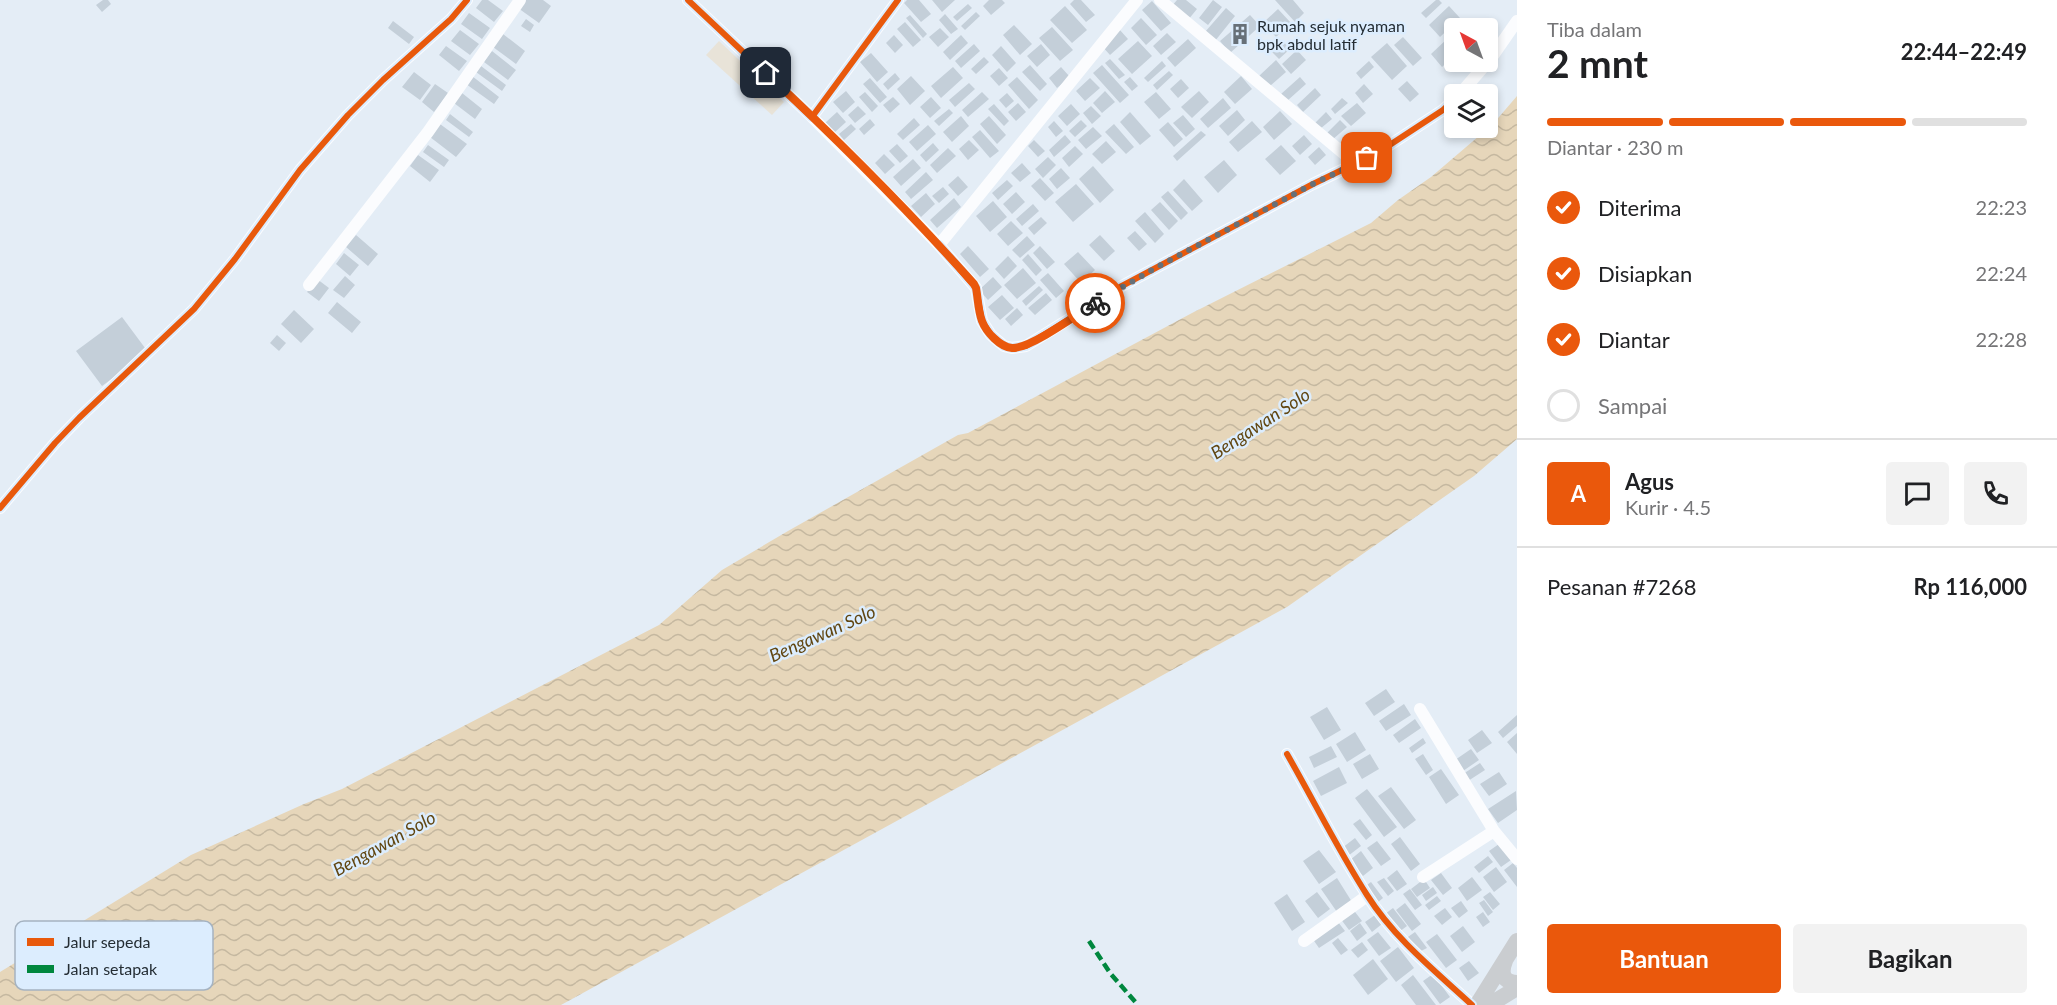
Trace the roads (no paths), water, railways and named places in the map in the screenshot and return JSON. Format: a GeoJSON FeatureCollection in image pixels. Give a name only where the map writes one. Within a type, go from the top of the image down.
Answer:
{"type":"FeatureCollection","features":[{"type":"Feature","properties":{"kind":"main road"},"geometry":{"type":"LineString","coordinates":[[1477,1005],[1517,941]]}},
{"type":"Feature","properties":{"kind":"main road"},"geometry":{"type":"LineString","coordinates":[[1506,957],[1503,976],[1506,981],[1517,986]]}},
{"type":"Feature","properties":{"kind":"main road"},"geometry":{"type":"LineString","coordinates":[[1489,1005],[1517,986]]}},
{"type":"Feature","properties":{"kind":"street"},"geometry":{"type":"LineString","coordinates":[[0,508],[71,426],[194,309],[235,259],[300,170],[348,115],[383,80],[452,19],[468,0]]}},
{"type":"Feature","properties":{"kind":"street"},"geometry":{"type":"LineString","coordinates":[[309,285],[428,132],[520,0]]}},
{"type":"Feature","properties":{"kind":"street"},"geometry":{"type":"LineString","coordinates":[[688,0],[812,117],[939,245],[976,288],[982,321],[991,335],[1012,348],[1026,346],[1120,287],[1379,152],[1444,109]]}},
{"type":"Feature","properties":{"kind":"street"},"geometry":{"type":"LineString","coordinates":[[812,117],[898,0]]}},
{"type":"Feature","properties":{"kind":"street"},"geometry":{"type":"LineString","coordinates":[[939,245],[1137,0]]}},
{"type":"Feature","properties":{"kind":"street"},"geometry":{"type":"LineString","coordinates":[[1160,0],[1356,164]]}},
{"type":"Feature","properties":{"kind":"street"},"geometry":{"type":"LineString","coordinates":[[1469,84],[1492,57],[1517,21]]}},
{"type":"Feature","properties":{"kind":"street"},"geometry":{"type":"LineString","coordinates":[[1420,709],[1494,831],[1517,859]]}},
{"type":"Feature","properties":{"kind":"street"},"geometry":{"type":"LineString","coordinates":[[1287,754],[1367,896],[1393,930],[1415,953],[1472,1005]]}},
{"type":"Feature","properties":{"kind":"street"},"geometry":{"type":"LineString","coordinates":[[1424,877],[1494,831]]}},
{"type":"Feature","properties":{"kind":"street"},"geometry":{"type":"LineString","coordinates":[[1304,941],[1367,896]]}},
{"type":"Feature","properties":{"kind":"water","name":"Bengawan Solo"},"geometry":{"type":"Polygon","coordinates":[[[1517,96],[1517,439],[1474,476],[1287,607],[561,1005],[0,1005],[0,972],[15,963],[15,990],[213,990],[213,921],[83,921],[191,855],[342,789],[659,625],[722,570],[788,531],[958,435],[968,433],[1192,313],[1371,223],[1398,200],[1431,177],[1477,138],[1498,138],[1498,118],[1517,96]]]}},
{"type":"Feature","properties":{"kind":"place","name":"Rumah sejuk nyaman bpk abdul latif"},"geometry":{"type":"Point","coordinates":[1240,34]}}]}
